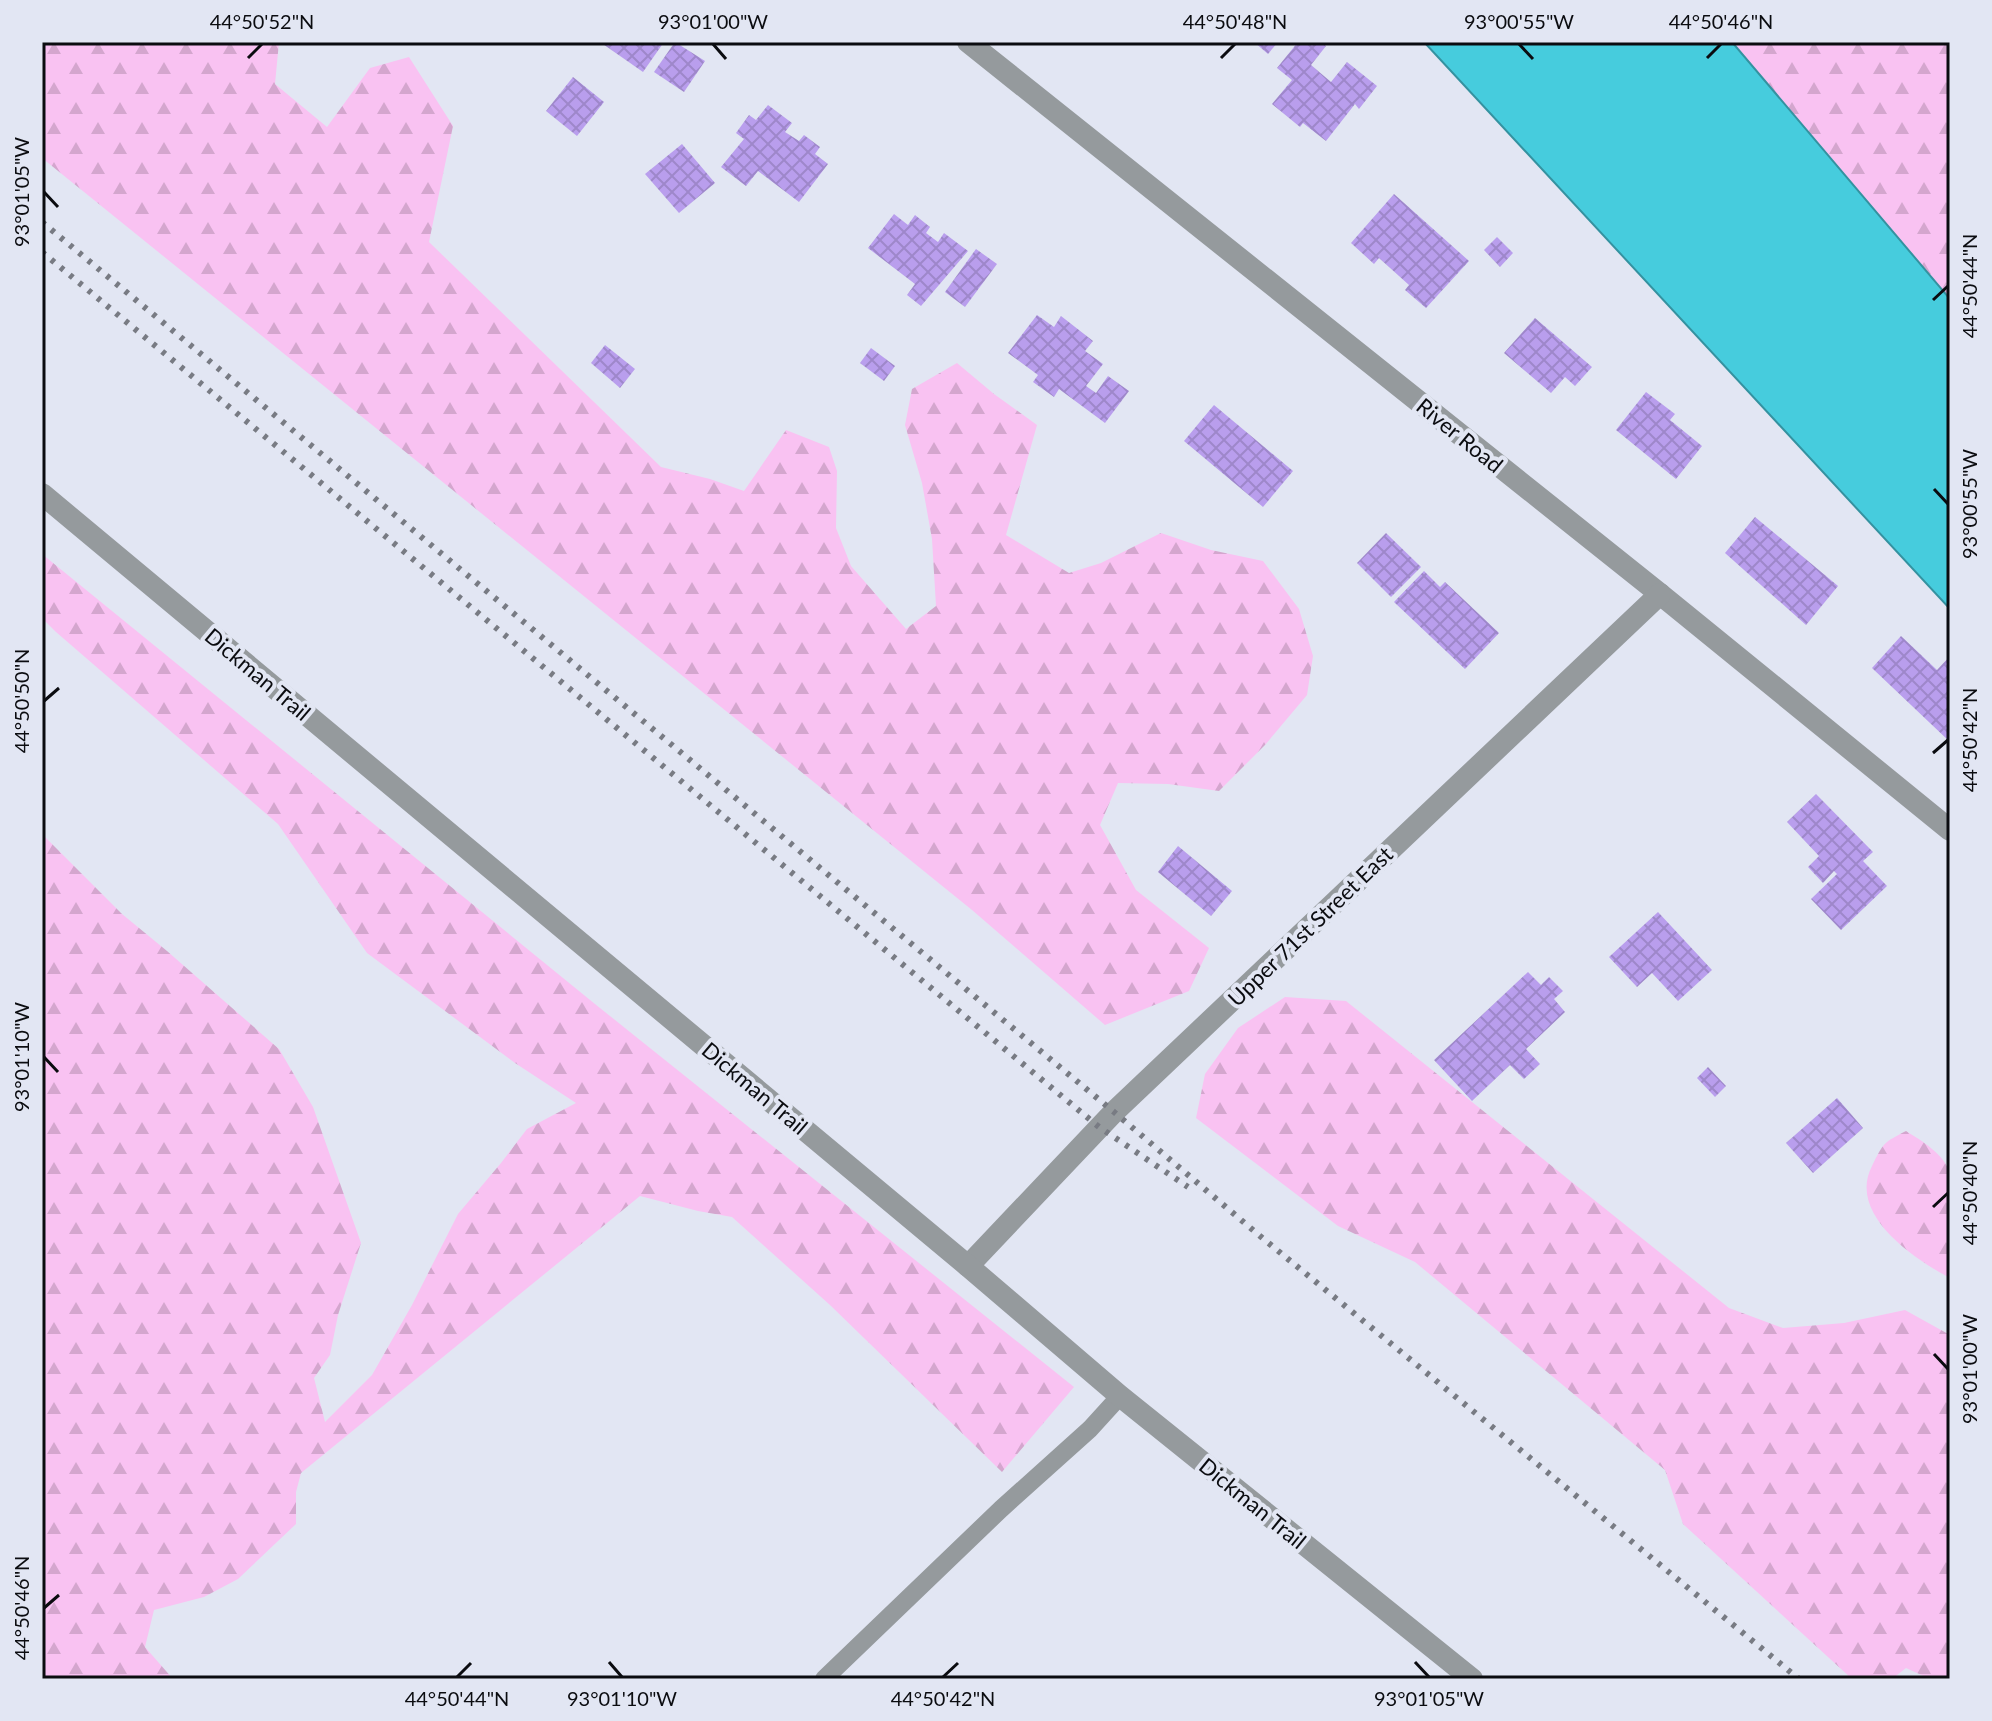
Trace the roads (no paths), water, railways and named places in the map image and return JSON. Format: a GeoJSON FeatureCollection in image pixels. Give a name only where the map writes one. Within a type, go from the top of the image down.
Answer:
{"type":"FeatureCollection","features":[{"type":"Feature","properties":{"kind":"street","name":"River Road"},"geometry":{"type":"LineString","coordinates":[[968,42],[1660,594],[1950,830]]}},
{"type":"Feature","properties":{"kind":"street","name":"Dickman Trail"},"geometry":{"type":"LineString","coordinates":[[42,494],[1120,1396],[1472,1679]]}},
{"type":"Feature","properties":{"kind":"street","name":"Upper 71st Street East"},"geometry":{"type":"LineString","coordinates":[[968,1266],[1114,1112],[1660,594]]}},
{"type":"Feature","properties":{"kind":"lane"},"geometry":{"type":"LineString","coordinates":[[824,1679],[1001,1509],[1090,1429],[1120,1396]]}},
{"type":"Feature","properties":{"kind":"water"},"geometry":{"type":"Polygon","coordinates":[[[1424,42],[1732,42],[1950,299],[1950,609],[1424,42]]]}},
{"type":"Feature","properties":{"kind":"railway"},"geometry":{"type":"LineString","coordinates":[[42,222],[1260,1236],[1799,1679]]}},
{"type":"Feature","properties":{"kind":"railway"},"geometry":{"type":"LineString","coordinates":[[42,252],[1099,1127],[1188,1187]]}}]}
